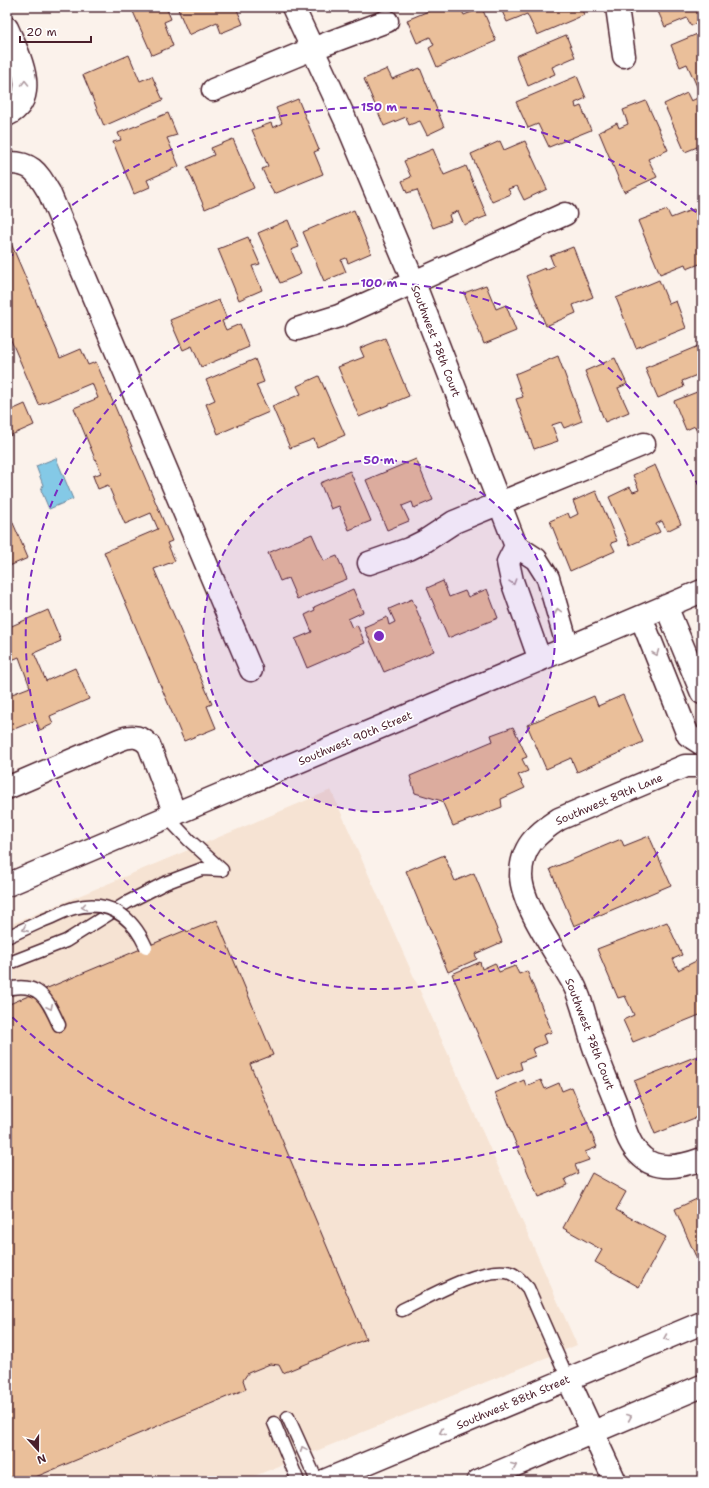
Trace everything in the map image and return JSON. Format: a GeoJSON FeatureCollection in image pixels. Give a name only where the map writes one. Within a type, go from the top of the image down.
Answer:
{"type":"FeatureCollection","features":[{"type":"Feature","properties":{"kind":"street","name":"Southwest 78th Court"},"geometry":{"type":"LineString","coordinates":[[293,7],[345,119],[414,283],[516,546]]}},
{"type":"Feature","properties":{"kind":"street"},"geometry":{"type":"LineString","coordinates":[[617,7],[624,56]]}},
{"type":"Feature","properties":{"kind":"street"},"geometry":{"type":"LineString","coordinates":[[214,90],[312,49],[387,21]]}},
{"type":"Feature","properties":{"kind":"street"},"geometry":{"type":"LineString","coordinates":[[7,28],[22,65],[26,83],[23,99],[15,110],[7,115]]}},
{"type":"Feature","properties":{"kind":"street"},"geometry":{"type":"LineString","coordinates":[[7,163],[17,163],[29,166],[39,174],[49,192],[251,670]]}},
{"type":"Feature","properties":{"kind":"street"},"geometry":{"type":"LineString","coordinates":[[297,329],[339,316],[565,214]]}},
{"type":"Feature","properties":{"kind":"street"},"geometry":{"type":"LineString","coordinates":[[369,563],[409,549],[432,537],[454,522],[644,444]]}},
{"type":"Feature","properties":{"kind":"street"},"geometry":{"type":"LineString","coordinates":[[540,660],[512,581],[509,567],[508,562],[516,546],[536,560],[548,578],[568,648]]}},
{"type":"Feature","properties":{"kind":"street","name":"Southwest 90th Street"},"geometry":{"type":"LineString","coordinates":[[7,885],[702,591]]}},
{"type":"Feature","properties":{"kind":"street"},"geometry":{"type":"LineString","coordinates":[[666,606],[702,693]]}},
{"type":"Feature","properties":{"kind":"street"},"geometry":{"type":"LineString","coordinates":[[641,617],[688,735],[702,744]]}},
{"type":"Feature","properties":{"kind":"street"},"geometry":{"type":"LineString","coordinates":[[7,788],[128,736],[138,736],[144,739],[149,745],[171,816]]}},
{"type":"Feature","properties":{"kind":"street","name":"Southwest 89th Lane"},"geometry":{"type":"LineString","coordinates":[[525,850],[544,828],[559,819],[685,766],[702,766]]}},
{"type":"Feature","properties":{"kind":"street","name":"Southwest 78th Court"},"geometry":{"type":"LineString","coordinates":[[525,850],[521,865],[521,877],[528,904],[573,983],[580,1000],[593,1045],[632,1147],[642,1158],[656,1165],[682,1165],[702,1159]]}},
{"type":"Feature","properties":{"kind":"street","name":"Southwest 88th Street"},"geometry":{"type":"LineString","coordinates":[[324,1481],[702,1323]]}},
{"type":"Feature","properties":{"kind":"street"},"geometry":{"type":"LineString","coordinates":[[568,1379],[615,1481]]}},
{"type":"Feature","properties":{"kind":"street"},"geometry":{"type":"LineString","coordinates":[[478,1481],[702,1386]]}},
{"type":"Feature","properties":{"kind":"lane"},"geometry":{"type":"LineString","coordinates":[[7,964],[66,941],[128,902],[165,883],[202,869],[222,870],[189,840],[171,816]]}},
{"type":"Feature","properties":{"kind":"lane"},"geometry":{"type":"LineString","coordinates":[[7,937],[73,908],[90,906],[111,909],[120,913],[130,921],[146,947]]}},
{"type":"Feature","properties":{"kind":"lane"},"geometry":{"type":"LineString","coordinates":[[7,989],[17,987],[38,992],[48,1002],[59,1025]]}},
{"type":"Feature","properties":{"kind":"lane"},"geometry":{"type":"LineString","coordinates":[[402,1310],[469,1279],[489,1273],[507,1272],[518,1278],[528,1288],[568,1379]]}},
{"type":"Feature","properties":{"kind":"lane"},"geometry":{"type":"LineString","coordinates":[[288,1417],[317,1481]]}},
{"type":"Feature","properties":{"kind":"lane"},"geometry":{"type":"LineString","coordinates":[[274,1423],[298,1481]]}},
{"type":"Feature","properties":{"kind":"shaded area"},"geometry":{"type":"Polygon","coordinates":[[[331,790],[577,1345],[242,1481],[7,1481],[7,926],[331,790]]]}},
{"type":"Feature","properties":{"kind":"shaded area"},"geometry":{"type":"Polygon","coordinates":[[[561,1475],[576,1476],[582,1481],[546,1481],[561,1475]]]}},
{"type":"Feature","properties":{"kind":"water"},"geometry":{"type":"Polygon","coordinates":[[[56,458],[73,499],[49,509],[41,490],[43,485],[36,466],[56,458]]]}},
{"type":"Feature","properties":{"kind":"building"},"geometry":{"type":"Polygon","coordinates":[[[131,7],[166,7],[171,19],[164,22],[173,46],[152,55],[131,7]]]}},
{"type":"Feature","properties":{"kind":"building"},"geometry":{"type":"Polygon","coordinates":[[[177,7],[236,7],[243,24],[221,33],[217,22],[189,35],[177,7]]]}},
{"type":"Feature","properties":{"kind":"building"},"geometry":{"type":"Polygon","coordinates":[[[438,7],[460,7],[464,15],[482,8],[496,41],[437,67],[429,48],[434,45],[430,37],[417,43],[407,20],[438,7]]]}},
{"type":"Feature","properties":{"kind":"building"},"geometry":{"type":"Polygon","coordinates":[[[500,7],[581,7],[584,15],[537,35],[527,14],[507,22],[500,7]]]}},
{"type":"Feature","properties":{"kind":"building"},"geometry":{"type":"Polygon","coordinates":[[[656,7],[702,7],[702,21],[691,26],[687,18],[665,27],[656,7]]]}},
{"type":"Feature","properties":{"kind":"building"},"geometry":{"type":"Polygon","coordinates":[[[702,32],[702,90],[699,91],[687,64],[680,67],[671,45],[702,32]]]}},
{"type":"Feature","properties":{"kind":"building"},"geometry":{"type":"Polygon","coordinates":[[[566,35],[575,57],[552,67],[555,74],[528,86],[516,56],[566,35]]]}},
{"type":"Feature","properties":{"kind":"building"},"geometry":{"type":"Polygon","coordinates":[[[129,55],[140,81],[152,76],[163,100],[104,126],[83,75],[129,55]]]}},
{"type":"Feature","properties":{"kind":"building"},"geometry":{"type":"Polygon","coordinates":[[[420,68],[444,127],[427,135],[420,121],[409,125],[406,117],[384,126],[364,79],[387,69],[392,79],[420,68]]]}},
{"type":"Feature","properties":{"kind":"building"},"geometry":{"type":"Polygon","coordinates":[[[577,76],[586,98],[575,103],[576,108],[581,106],[591,130],[549,147],[538,124],[528,128],[516,102],[577,76]]]}},
{"type":"Feature","properties":{"kind":"building"},"geometry":{"type":"Polygon","coordinates":[[[687,93],[691,101],[702,96],[702,145],[685,152],[664,104],[687,93]]]}},
{"type":"Feature","properties":{"kind":"building"},"geometry":{"type":"Polygon","coordinates":[[[298,99],[319,150],[314,152],[323,174],[274,194],[262,169],[268,166],[252,130],[271,123],[273,128],[282,123],[276,108],[298,99]]]}},
{"type":"Feature","properties":{"kind":"building"},"geometry":{"type":"Polygon","coordinates":[[[646,101],[668,150],[648,159],[657,177],[624,192],[599,132],[617,123],[619,128],[628,124],[623,110],[646,101]]]}},
{"type":"Feature","properties":{"kind":"building"},"geometry":{"type":"Polygon","coordinates":[[[168,113],[177,135],[167,138],[179,166],[147,180],[150,187],[134,194],[113,142],[121,140],[118,133],[168,113]]]}},
{"type":"Feature","properties":{"kind":"building"},"geometry":{"type":"Polygon","coordinates":[[[233,139],[254,188],[205,209],[187,167],[214,155],[211,148],[233,139]]]}},
{"type":"Feature","properties":{"kind":"building"},"geometry":{"type":"Polygon","coordinates":[[[500,141],[504,150],[525,141],[547,189],[524,200],[517,186],[508,189],[511,194],[492,202],[471,154],[500,141]]]}},
{"type":"Feature","properties":{"kind":"building"},"geometry":{"type":"Polygon","coordinates":[[[433,149],[444,175],[466,166],[487,216],[464,225],[458,211],[449,215],[451,221],[433,228],[417,190],[407,193],[402,181],[411,177],[404,161],[433,149]]]}},
{"type":"Feature","properties":{"kind":"building"},"geometry":{"type":"Polygon","coordinates":[[[694,209],[702,230],[702,263],[687,269],[685,264],[660,274],[638,221],[667,210],[671,218],[694,209]]]}},
{"type":"Feature","properties":{"kind":"building"},"geometry":{"type":"Polygon","coordinates":[[[354,210],[371,253],[348,263],[346,258],[341,260],[346,272],[324,281],[303,232],[354,210]]]}},
{"type":"Feature","properties":{"kind":"building"},"geometry":{"type":"Polygon","coordinates":[[[288,220],[299,247],[291,250],[301,274],[280,283],[258,233],[288,220]]]}},
{"type":"Feature","properties":{"kind":"building"},"geometry":{"type":"Polygon","coordinates":[[[7,234],[60,358],[81,349],[88,365],[96,362],[172,541],[167,543],[175,561],[154,569],[212,704],[207,706],[216,728],[184,741],[104,552],[158,529],[151,513],[125,524],[108,485],[98,489],[93,476],[101,473],[74,408],[98,398],[92,383],[39,405],[7,331],[7,234]]]}},
{"type":"Feature","properties":{"kind":"building"},"geometry":{"type":"Polygon","coordinates":[[[248,237],[260,264],[252,266],[262,290],[239,300],[218,249],[248,237]]]}},
{"type":"Feature","properties":{"kind":"building"},"geometry":{"type":"Polygon","coordinates":[[[573,247],[593,297],[573,305],[576,313],[546,326],[526,276],[554,266],[550,256],[573,247]]]}},
{"type":"Feature","properties":{"kind":"building"},"geometry":{"type":"Polygon","coordinates":[[[659,280],[669,304],[676,301],[686,328],[636,348],[616,298],[659,280]]]}},
{"type":"Feature","properties":{"kind":"building"},"geometry":{"type":"Polygon","coordinates":[[[486,285],[496,309],[506,305],[516,331],[484,344],[464,293],[486,285]]]}},
{"type":"Feature","properties":{"kind":"building"},"geometry":{"type":"Polygon","coordinates":[[[219,300],[227,319],[222,321],[226,330],[240,324],[249,347],[201,367],[192,346],[183,350],[170,320],[219,300]]]}},
{"type":"Feature","properties":{"kind":"building"},"geometry":{"type":"Polygon","coordinates":[[[385,338],[409,396],[359,417],[338,367],[364,357],[360,348],[385,338]]]}},
{"type":"Feature","properties":{"kind":"building"},"geometry":{"type":"Polygon","coordinates":[[[698,346],[702,356],[702,373],[682,381],[684,387],[658,398],[645,368],[698,346]]]}},
{"type":"Feature","properties":{"kind":"building"},"geometry":{"type":"Polygon","coordinates":[[[558,356],[582,421],[564,428],[561,422],[552,425],[558,441],[534,449],[516,399],[523,397],[515,374],[558,356]]]}},
{"type":"Feature","properties":{"kind":"building"},"geometry":{"type":"Polygon","coordinates":[[[615,358],[627,384],[618,388],[629,412],[605,422],[585,371],[615,358]]]}},
{"type":"Feature","properties":{"kind":"building"},"geometry":{"type":"Polygon","coordinates":[[[255,359],[264,382],[256,385],[269,412],[218,434],[206,404],[215,400],[206,380],[255,359]]]}},
{"type":"Feature","properties":{"kind":"building"},"geometry":{"type":"Polygon","coordinates":[[[319,376],[345,435],[317,447],[314,439],[290,448],[272,406],[301,394],[297,386],[319,376]]]}},
{"type":"Feature","properties":{"kind":"building"},"geometry":{"type":"Polygon","coordinates":[[[702,390],[702,444],[695,426],[686,430],[674,401],[702,390]]]}},
{"type":"Feature","properties":{"kind":"building"},"geometry":{"type":"Polygon","coordinates":[[[25,404],[34,425],[7,437],[7,412],[25,404]]]}},
{"type":"Feature","properties":{"kind":"building"},"geometry":{"type":"Polygon","coordinates":[[[416,459],[433,500],[414,508],[412,502],[402,506],[409,521],[387,530],[366,480],[416,459]]]}},
{"type":"Feature","properties":{"kind":"building"},"geometry":{"type":"Polygon","coordinates":[[[655,465],[681,524],[667,531],[662,521],[656,524],[660,532],[630,545],[609,497],[630,487],[633,492],[639,490],[633,475],[655,465]]]}},
{"type":"Feature","properties":{"kind":"building"},"geometry":{"type":"Polygon","coordinates":[[[350,471],[371,521],[349,530],[339,506],[331,509],[320,483],[350,471]]]}},
{"type":"Feature","properties":{"kind":"building"},"geometry":{"type":"Polygon","coordinates":[[[7,484],[11,493],[7,495],[7,484]]]}},
{"type":"Feature","properties":{"kind":"building"},"geometry":{"type":"Polygon","coordinates":[[[596,491],[617,541],[611,543],[615,551],[570,571],[550,521],[568,513],[570,518],[578,514],[573,501],[596,491]]]}},
{"type":"Feature","properties":{"kind":"building"},"geometry":{"type":"Polygon","coordinates":[[[7,509],[28,558],[7,567],[7,509]]]}},
{"type":"Feature","properties":{"kind":"building"},"geometry":{"type":"Polygon","coordinates":[[[312,534],[324,561],[337,556],[347,579],[297,599],[288,578],[280,581],[268,553],[312,534]]]}},
{"type":"Feature","properties":{"kind":"building"},"geometry":{"type":"Polygon","coordinates":[[[443,581],[449,597],[465,591],[468,597],[487,589],[498,618],[448,638],[427,588],[443,581]]]}},
{"type":"Feature","properties":{"kind":"building"},"geometry":{"type":"Polygon","coordinates":[[[353,589],[363,612],[348,619],[352,628],[357,625],[365,643],[307,668],[295,639],[312,632],[305,615],[315,610],[314,607],[353,589]]]}},
{"type":"Feature","properties":{"kind":"building"},"geometry":{"type":"Polygon","coordinates":[[[412,599],[434,651],[384,672],[364,627],[387,617],[389,625],[395,622],[389,609],[412,599]]]}},
{"type":"Feature","properties":{"kind":"building"},"geometry":{"type":"Polygon","coordinates":[[[48,610],[61,641],[34,653],[46,681],[75,668],[89,699],[50,716],[53,724],[40,730],[36,720],[7,732],[7,696],[30,687],[19,657],[7,662],[7,628],[48,610]]]}},
{"type":"Feature","properties":{"kind":"building"},"geometry":{"type":"Polygon","coordinates":[[[623,695],[643,742],[577,772],[571,758],[546,769],[527,725],[594,696],[598,706],[623,695]]]}},
{"type":"Feature","properties":{"kind":"building"},"geometry":{"type":"Polygon","coordinates":[[[513,727],[527,757],[522,759],[528,771],[518,775],[525,788],[501,799],[502,807],[453,826],[442,801],[415,793],[410,776],[493,741],[491,735],[513,727]]]}},
{"type":"Feature","properties":{"kind":"building"},"geometry":{"type":"Polygon","coordinates":[[[649,836],[671,885],[574,926],[550,869],[621,839],[624,846],[649,836]]]}},
{"type":"Feature","properties":{"kind":"building"},"geometry":{"type":"Polygon","coordinates":[[[444,855],[455,881],[474,873],[502,942],[475,954],[477,959],[448,972],[406,871],[444,855]]]}},
{"type":"Feature","properties":{"kind":"building"},"geometry":{"type":"Polygon","coordinates":[[[217,920],[273,1055],[250,1064],[366,1339],[283,1373],[279,1365],[270,1364],[248,1373],[243,1380],[246,1389],[26,1481],[7,1481],[7,1005],[186,930],[187,932],[217,920]]]}},
{"type":"Feature","properties":{"kind":"building"},"geometry":{"type":"Polygon","coordinates":[[[667,922],[682,955],[673,959],[678,970],[698,960],[702,961],[702,1014],[633,1042],[623,1020],[634,1015],[625,996],[618,998],[597,949],[667,922]]]}},
{"type":"Feature","properties":{"kind":"building"},"geometry":{"type":"Polygon","coordinates":[[[480,962],[482,969],[495,963],[499,972],[515,966],[519,974],[527,971],[552,1032],[543,1035],[546,1043],[532,1049],[535,1056],[520,1062],[522,1069],[497,1079],[452,974],[480,962]]]}},
{"type":"Feature","properties":{"kind":"building"},"geometry":{"type":"Polygon","coordinates":[[[702,1054],[702,1115],[655,1134],[634,1081],[702,1054]]]}},
{"type":"Feature","properties":{"kind":"building"},"geometry":{"type":"Polygon","coordinates":[[[524,1080],[526,1086],[541,1080],[545,1089],[559,1083],[562,1091],[572,1087],[597,1147],[585,1152],[589,1160],[575,1165],[578,1173],[565,1179],[568,1185],[538,1197],[495,1093],[524,1080]]]}},
{"type":"Feature","properties":{"kind":"building"},"geometry":{"type":"Polygon","coordinates":[[[592,1173],[626,1192],[616,1210],[666,1237],[639,1287],[595,1262],[602,1250],[563,1228],[592,1173]]]}},
{"type":"Feature","properties":{"kind":"building"},"geometry":{"type":"Polygon","coordinates":[[[699,1198],[702,1204],[702,1265],[700,1266],[675,1209],[699,1198]]]}}]}
